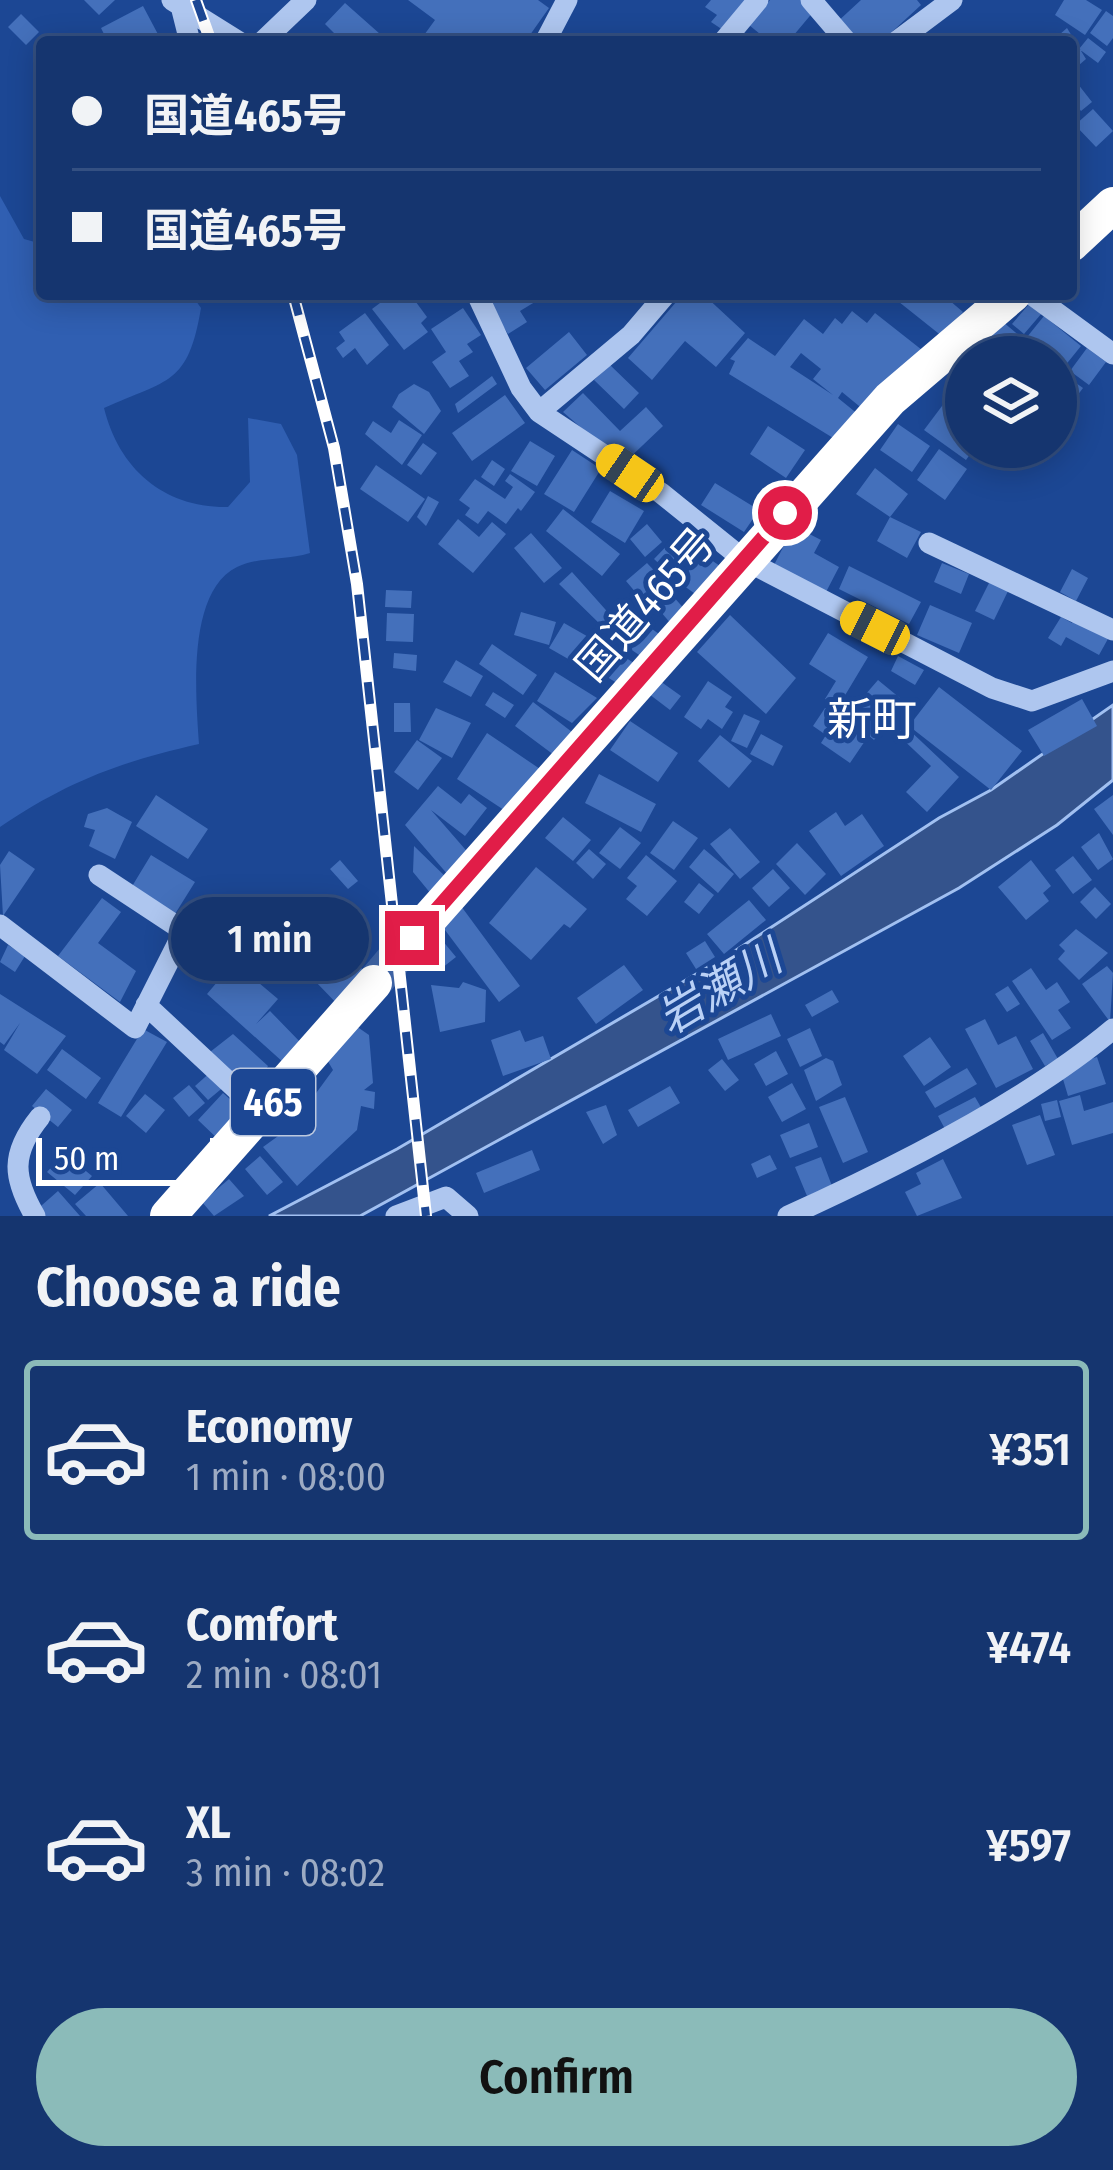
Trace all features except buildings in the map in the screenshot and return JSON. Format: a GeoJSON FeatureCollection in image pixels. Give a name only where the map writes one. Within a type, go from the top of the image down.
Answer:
{"type":"FeatureCollection","features":[{"type":"Feature","properties":{"kind":"highway"},"geometry":{"type":"LineString","coordinates":[[1077,238],[1113,205]]}},
{"type":"Feature","properties":{"kind":"highway","name":"国道465号"},"geometry":{"type":"LineString","coordinates":[[412,938],[890,399],[1006,300]]}},
{"type":"Feature","properties":{"kind":"highway","name":"465"},"geometry":{"type":"LineString","coordinates":[[168,1216],[263,1114],[374,983]]}},
{"type":"Feature","properties":{"kind":"street"},"geometry":{"type":"LineString","coordinates":[[268,36],[306,0]]}},
{"type":"Feature","properties":{"kind":"street"},"geometry":{"type":"LineString","coordinates":[[548,36],[567,0]]}},
{"type":"Feature","properties":{"kind":"street"},"geometry":{"type":"LineString","coordinates":[[728,36],[758,0]]}},
{"type":"Feature","properties":{"kind":"street"},"geometry":{"type":"LineString","coordinates":[[811,0],[842,36]]}},
{"type":"Feature","properties":{"kind":"street"},"geometry":{"type":"LineString","coordinates":[[903,36],[942,2]]}},
{"type":"Feature","properties":{"kind":"street"},"geometry":{"type":"LineString","coordinates":[[177,5],[188,36]]}},
{"type":"Feature","properties":{"kind":"street"},"geometry":{"type":"LineString","coordinates":[[177,5],[229,36]]}},
{"type":"Feature","properties":{"kind":"street"},"geometry":{"type":"LineString","coordinates":[[480,300],[520,388],[539,412],[661,493],[743,560],[992,688],[1032,701],[1113,671]]}},
{"type":"Feature","properties":{"kind":"street"},"geometry":{"type":"LineString","coordinates":[[539,412],[631,335],[661,300]]}},
{"type":"Feature","properties":{"kind":"street"},"geometry":{"type":"LineString","coordinates":[[1039,300],[1113,354]]}},
{"type":"Feature","properties":{"kind":"street"},"geometry":{"type":"LineString","coordinates":[[929,543],[1113,630]]}},
{"type":"Feature","properties":{"kind":"street"},"geometry":{"type":"LineString","coordinates":[[0,925],[135,1028],[184,931],[99,875]]}},
{"type":"Feature","properties":{"kind":"street"},"geometry":{"type":"LineString","coordinates":[[146,1005],[263,1114]]}},
{"type":"Feature","properties":{"kind":"street"},"geometry":{"type":"LineString","coordinates":[[788,1216],[878,1175],[967,1124],[1113,1029]]}},
{"type":"Feature","properties":{"kind":"street"},"geometry":{"type":"LineString","coordinates":[[35,1216],[19,1194],[17,1173],[20,1149],[40,1117]]}},
{"type":"Feature","properties":{"kind":"street"},"geometry":{"type":"LineString","coordinates":[[396,1216],[446,1197],[467,1216]]}},
{"type":"Feature","properties":{"kind":"shaded area"},"geometry":{"type":"Polygon","coordinates":[[[0,196],[24,239],[36,242],[36,300],[195,300],[201,308],[196,333],[182,366],[160,384],[104,408],[111,430],[148,481],[184,501],[228,507],[250,482],[248,418],[281,424],[297,455],[310,553],[237,567],[209,599],[198,648],[199,744],[95,775],[0,827],[0,196]]]}},
{"type":"Feature","properties":{"kind":"water","name":"岩瀬川"},"geometry":{"type":"Polygon","coordinates":[[[1113,705],[1113,780],[1057,825],[959,888],[360,1216],[269,1216],[397,1149],[727,956],[939,818],[991,790],[1113,705]]]}},
{"type":"Feature","properties":{"kind":"tunnel"},"geometry":{"type":"LineString","coordinates":[[374,983],[412,938]]}},
{"type":"Feature","properties":{"kind":"railway"},"geometry":{"type":"LineString","coordinates":[[196,0],[209,36]]}},
{"type":"Feature","properties":{"kind":"railway"},"geometry":{"type":"LineString","coordinates":[[295,300],[334,448],[357,584],[426,1216]]}},
{"type":"Feature","properties":{"kind":"district","name":"新町"},"geometry":{"type":"Point","coordinates":[872,719]}},
{"type":"Feature","properties":{"kind":"route"},"geometry":{"type":"LineString","coordinates":[[412,938],[785,513]]}}]}
